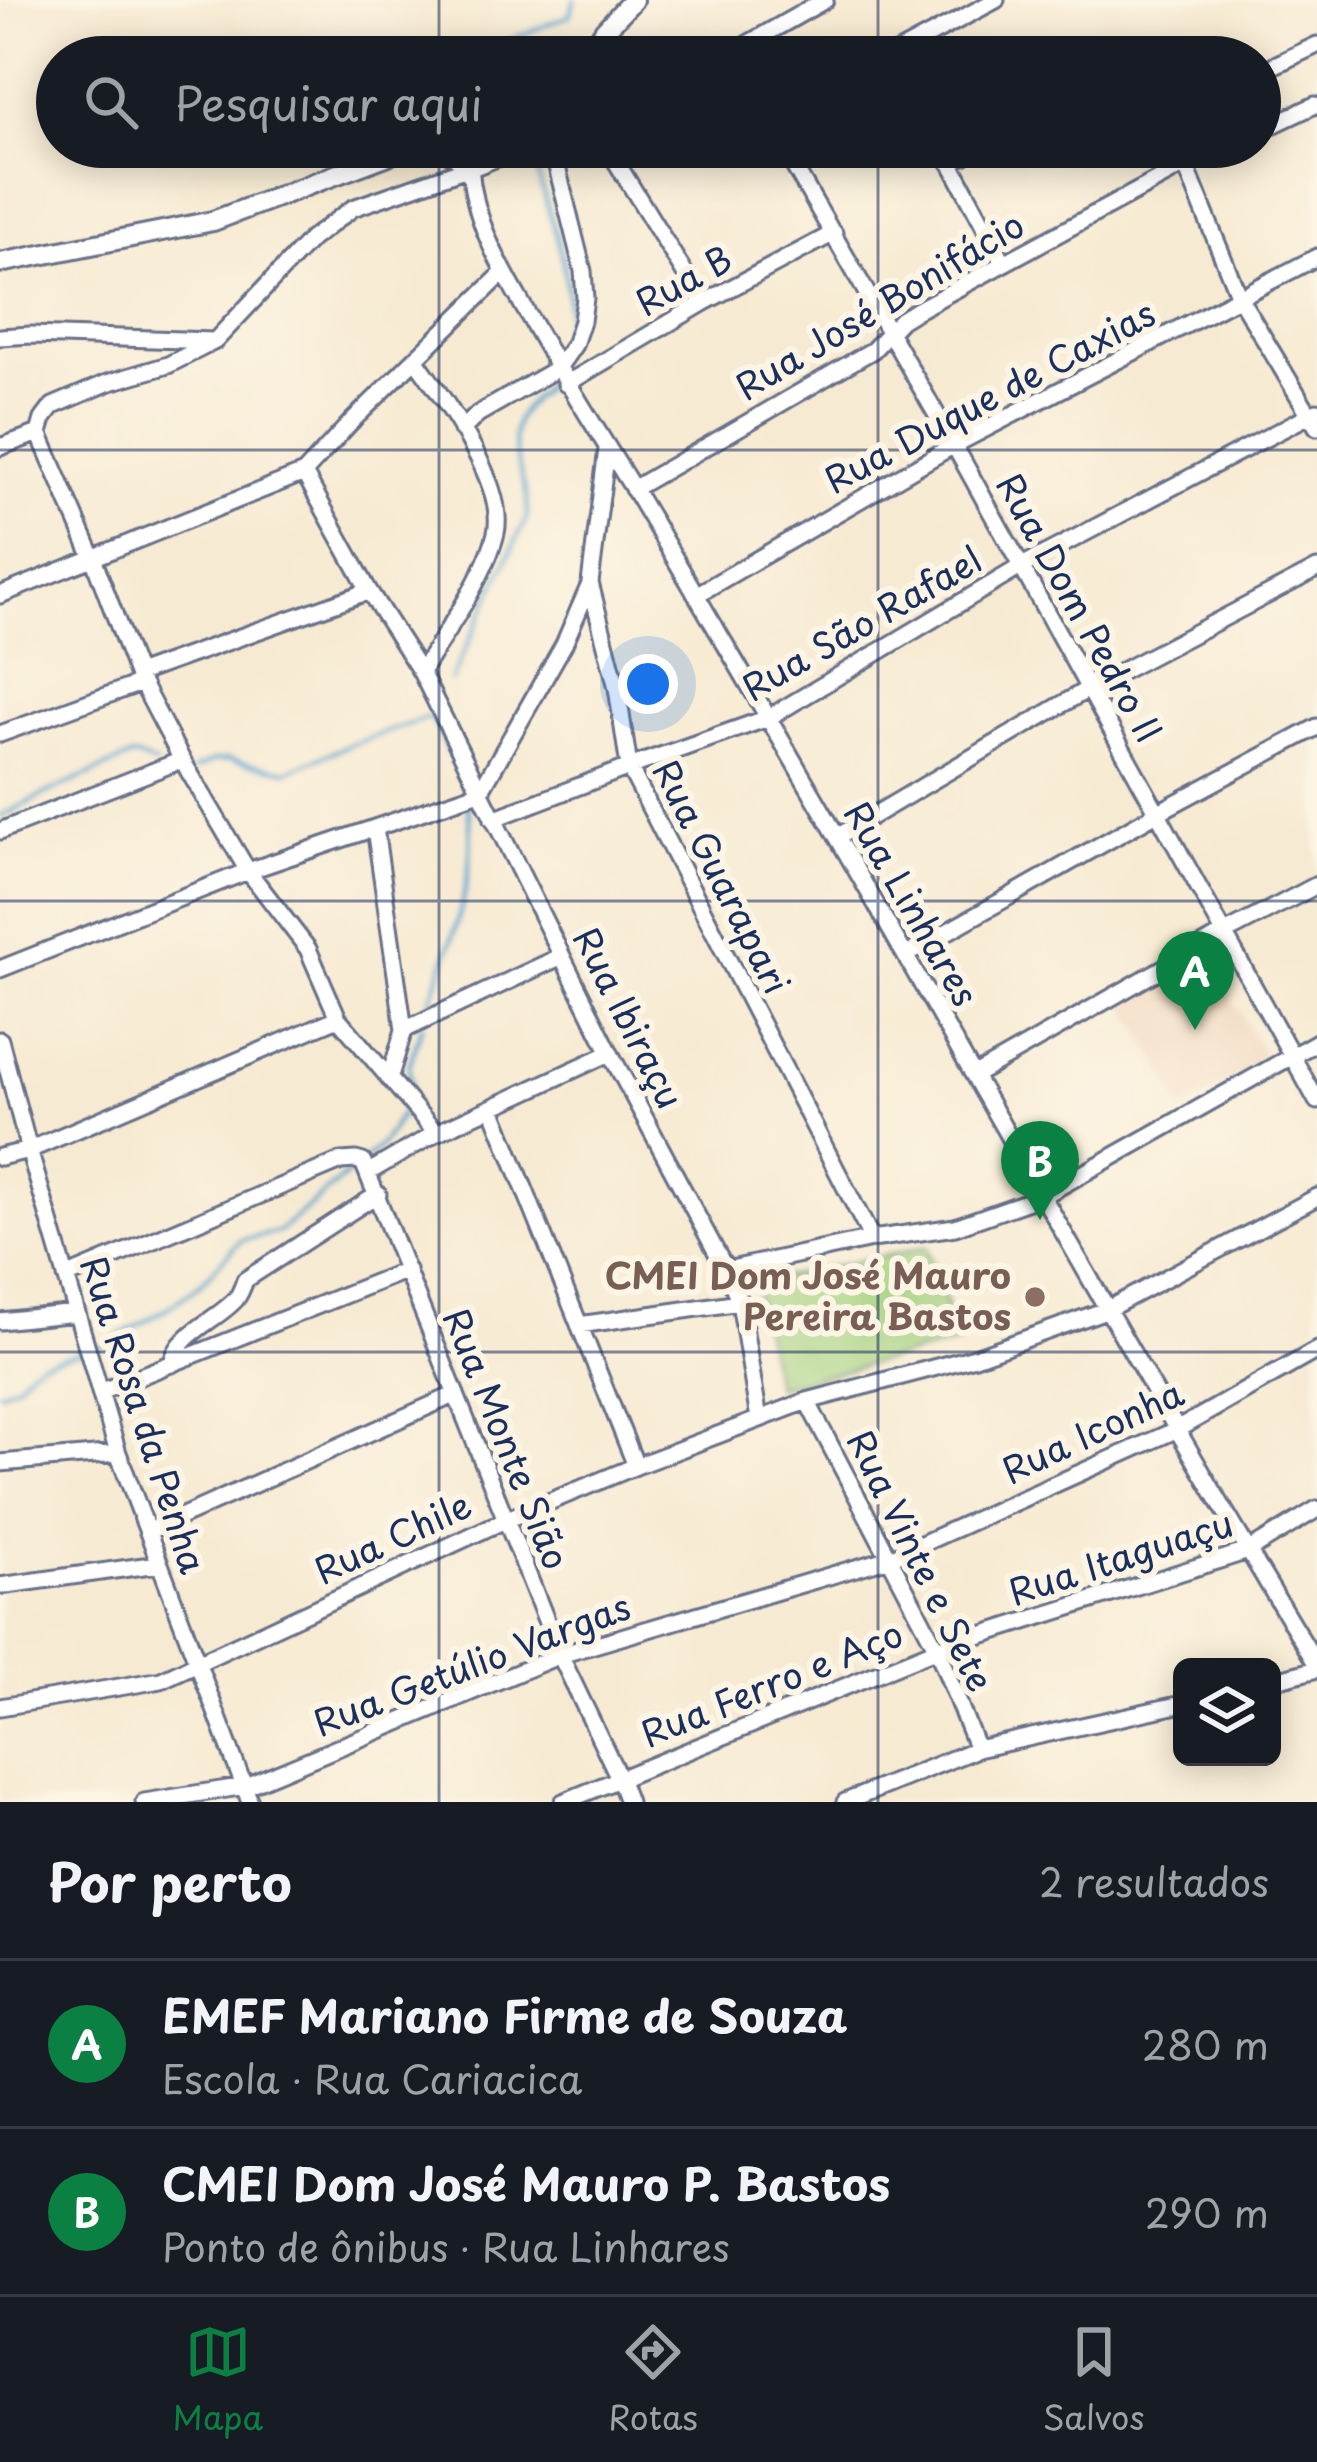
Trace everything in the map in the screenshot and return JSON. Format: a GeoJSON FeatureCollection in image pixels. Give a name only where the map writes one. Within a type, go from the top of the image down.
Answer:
{"type":"FeatureCollection","features":[{"type":"Feature","properties":{"kind":"street"},"geometry":{"type":"LineString","coordinates":[[601,36],[633,0]]}},
{"type":"Feature","properties":{"kind":"street"},"geometry":{"type":"LineString","coordinates":[[762,36],[825,0]]}},
{"type":"Feature","properties":{"kind":"street"},"geometry":{"type":"LineString","coordinates":[[931,36],[995,0]]}},
{"type":"Feature","properties":{"kind":"street"},"geometry":{"type":"LineString","coordinates":[[1281,62],[1317,44]]}},
{"type":"Feature","properties":{"kind":"street"},"geometry":{"type":"LineString","coordinates":[[1281,120],[1315,105]]}},
{"type":"Feature","properties":{"kind":"street"},"geometry":{"type":"LineString","coordinates":[[0,263],[213,221],[354,168]]}},
{"type":"Feature","properties":{"kind":"street"},"geometry":{"type":"LineString","coordinates":[[436,1133],[338,1018],[308,950],[248,871],[182,760],[139,679],[39,433],[53,406],[168,364],[215,341],[310,239],[353,208],[467,168]]}},
{"type":"Feature","properties":{"kind":"street","name":"Rua Linhares"},"geometry":{"type":"LineString","coordinates":[[470,168],[481,226],[562,376],[768,718],[1106,1310],[1317,1667]]}},
{"type":"Feature","properties":{"kind":"street"},"geometry":{"type":"LineString","coordinates":[[559,168],[578,242],[585,298],[582,321],[562,376]]}},
{"type":"Feature","properties":{"kind":"street"},"geometry":{"type":"LineString","coordinates":[[620,168],[703,303]]}},
{"type":"Feature","properties":{"kind":"street","name":"Rua Dom Pedro II"},"geometry":{"type":"LineString","coordinates":[[795,168],[1022,566],[1317,1101]]}},
{"type":"Feature","properties":{"kind":"street"},"geometry":{"type":"LineString","coordinates":[[952,168],[1004,263]]}},
{"type":"Feature","properties":{"kind":"street","name":"Rua José Bonifácio"},"geometry":{"type":"LineString","coordinates":[[633,489],[873,350],[914,312],[1179,168]]}},
{"type":"Feature","properties":{"kind":"street"},"geometry":{"type":"LineString","coordinates":[[1186,168],[1239,297],[1315,418]]}},
{"type":"Feature","properties":{"kind":"street","name":"Rua B"},"geometry":{"type":"LineString","coordinates":[[462,430],[478,414],[562,376],[833,233]]}},
{"type":"Feature","properties":{"kind":"street","name":"Rua Duque de Caxias"},"geometry":{"type":"LineString","coordinates":[[696,596],[954,445],[1317,257]]}},
{"type":"Feature","properties":{"kind":"street"},"geometry":{"type":"LineString","coordinates":[[0,595],[304,473],[504,272]]}},
{"type":"Feature","properties":{"kind":"street"},"geometry":{"type":"LineString","coordinates":[[0,337],[215,341]]}},
{"type":"Feature","properties":{"kind":"street"},"geometry":{"type":"LineString","coordinates":[[415,358],[462,430],[497,511],[487,558],[421,672]]}},
{"type":"Feature","properties":{"kind":"street","name":"Rua São Rafael"},"geometry":{"type":"LineString","coordinates":[[493,819],[768,718],[1022,566],[1315,418]]}},
{"type":"Feature","properties":{"kind":"street"},"geometry":{"type":"LineString","coordinates":[[0,447],[39,433]]}},
{"type":"Feature","properties":{"kind":"street","name":"Rua Guarapari"},"geometry":{"type":"LineString","coordinates":[[608,448],[590,583],[617,688],[628,767],[872,1239]]}},
{"type":"Feature","properties":{"kind":"street","name":"Rua Ibiraçu"},"geometry":{"type":"LineString","coordinates":[[304,473],[369,591],[421,672],[610,1053],[726,1270]]}},
{"type":"Feature","properties":{"kind":"street"},"geometry":{"type":"LineString","coordinates":[[837,837],[1088,689],[1317,569]]}},
{"type":"Feature","properties":{"kind":"street"},"geometry":{"type":"LineString","coordinates":[[0,969],[248,871],[480,792],[564,644],[590,583]]}},
{"type":"Feature","properties":{"kind":"street"},"geometry":{"type":"LineString","coordinates":[[0,734],[369,591]]}},
{"type":"Feature","properties":{"kind":"street"},"geometry":{"type":"LineString","coordinates":[[906,956],[1317,727]]}},
{"type":"Feature","properties":{"kind":"street"},"geometry":{"type":"LineString","coordinates":[[0,831],[182,760]]}},
{"type":"Feature","properties":{"kind":"street"},"geometry":{"type":"LineString","coordinates":[[375,828],[404,1030],[389,1078]]}},
{"type":"Feature","properties":{"kind":"street"},"geometry":{"type":"LineString","coordinates":[[975,1075],[1317,884]]}},
{"type":"Feature","properties":{"kind":"street"},"geometry":{"type":"LineString","coordinates":[[404,1030],[562,956]]}},
{"type":"Feature","properties":{"kind":"street"},"geometry":{"type":"LineString","coordinates":[[0,1156],[29,1150],[338,1018]]}},
{"type":"Feature","properties":{"kind":"street","name":"Rua Rosa da Penha"},"geometry":{"type":"LineString","coordinates":[[0,1040],[118,1453],[248,1794]]}},
{"type":"Feature","properties":{"kind":"street"},"geometry":{"type":"LineString","coordinates":[[759,1418],[740,1302],[726,1270],[955,1226],[1043,1196],[1317,1042]]}},
{"type":"Feature","properties":{"kind":"street"},"geometry":{"type":"LineString","coordinates":[[66,1277],[341,1162],[356,1160],[366,1167],[610,1053]]}},
{"type":"Feature","properties":{"kind":"street"},"geometry":{"type":"LineString","coordinates":[[492,1108],[636,1466]]}},
{"type":"Feature","properties":{"kind":"street","name":"Rua Monte Sião"},"geometry":{"type":"LineString","coordinates":[[366,1167],[560,1655],[628,1802]]}},
{"type":"Feature","properties":{"kind":"street"},"geometry":{"type":"LineString","coordinates":[[172,1364],[173,1354],[239,1297],[245,1280],[378,1194]]}},
{"type":"Feature","properties":{"kind":"street","name":"Rua Chile"},"geometry":{"type":"LineString","coordinates":[[0,1707],[161,1680],[505,1520],[636,1466],[807,1401],[975,1357],[1106,1310],[1317,1197]]}},
{"type":"Feature","properties":{"kind":"street"},"geometry":{"type":"LineString","coordinates":[[100,1392],[406,1270]]}},
{"type":"Feature","properties":{"kind":"street"},"geometry":{"type":"LineString","coordinates":[[579,1324],[740,1302]]}},
{"type":"Feature","properties":{"kind":"street"},"geometry":{"type":"LineString","coordinates":[[0,1321],[76,1313]]}},
{"type":"Feature","properties":{"kind":"street","name":"Rua Iconha"},"geometry":{"type":"LineString","coordinates":[[890,1558],[1178,1430],[1317,1350]]}},
{"type":"Feature","properties":{"kind":"street"},"geometry":{"type":"LineString","coordinates":[[148,1531],[455,1394]]}},
{"type":"Feature","properties":{"kind":"street","name":"Rua Vinte e Sete"},"geometry":{"type":"LineString","coordinates":[[807,1401],[937,1649],[977,1749]]}},
{"type":"Feature","properties":{"kind":"street"},"geometry":{"type":"LineString","coordinates":[[0,1463],[118,1453]]}},
{"type":"Feature","properties":{"kind":"street","name":"Rua Itaguaçu"},"geometry":{"type":"LineString","coordinates":[[937,1649],[1248,1551],[1317,1509]]}},
{"type":"Feature","properties":{"kind":"street","name":"Rua Getúlio Vargas"},"geometry":{"type":"LineString","coordinates":[[144,1802],[248,1794],[560,1655],[890,1558]]}},
{"type":"Feature","properties":{"kind":"street"},"geometry":{"type":"LineString","coordinates":[[0,1586],[158,1564]]}},
{"type":"Feature","properties":{"kind":"street","name":"Rua Ferro e Aço"},"geometry":{"type":"LineString","coordinates":[[562,1802],[937,1649]]}},
{"type":"Feature","properties":{"kind":"street"},"geometry":{"type":"LineString","coordinates":[[1281,1678],[1317,1667]]}},
{"type":"Feature","properties":{"kind":"street"},"geometry":{"type":"LineString","coordinates":[[845,1802],[977,1749],[1173,1706]]}},
{"type":"Feature","properties":{"kind":"shaded area"},"geometry":{"type":"Polygon","coordinates":[[[1207,960],[1265,1056],[1261,1063],[1183,1108],[1126,1005],[1207,960]]]}},
{"type":"Feature","properties":{"kind":"green space"},"geometry":{"type":"Polygon","coordinates":[[[926,1247],[960,1343],[776,1387],[754,1283],[926,1247]]]}},
{"type":"Feature","properties":{"kind":"waterway"},"geometry":{"type":"LineString","coordinates":[[519,36],[569,16],[575,0]]}},
{"type":"Feature","properties":{"kind":"waterway"},"geometry":{"type":"LineString","coordinates":[[536,168],[564,270],[568,312],[564,346]]}},
{"type":"Feature","properties":{"kind":"waterway"},"geometry":{"type":"LineString","coordinates":[[451,680],[527,517],[514,444],[517,422],[554,378]]}},
{"type":"Feature","properties":{"kind":"waterway"},"geometry":{"type":"LineString","coordinates":[[194,770],[228,759],[287,771],[432,716]]}},
{"type":"Feature","properties":{"kind":"waterway"},"geometry":{"type":"LineString","coordinates":[[426,1014],[455,931],[471,844],[463,786],[431,717]]}},
{"type":"Feature","properties":{"kind":"waterway"},"geometry":{"type":"LineString","coordinates":[[0,817],[130,757],[155,764]]}},
{"type":"Feature","properties":{"kind":"waterway"},"geometry":{"type":"LineString","coordinates":[[412,1096],[409,1066],[422,1025]]}},
{"type":"Feature","properties":{"kind":"waterway"},"geometry":{"type":"LineString","coordinates":[[366,1158],[381,1145],[407,1106]]}},
{"type":"Feature","properties":{"kind":"waterway"},"geometry":{"type":"LineString","coordinates":[[0,1392],[42,1361],[105,1345],[169,1307],[200,1285],[242,1240],[279,1232],[358,1165]]}},
{"type":"Feature","properties":{"kind":"place","name":"EMEF Mariano Firme de Souza"},"geometry":{"type":"Point","coordinates":[1195,1030]}},
{"type":"Feature","properties":{"kind":"place","name":"CMEI Dom José Mauro P. Bastos"},"geometry":{"type":"Point","coordinates":[1040,1220]}},
{"type":"Feature","properties":{"kind":"place","name":"CMEI Dom José Mauro Pereira Bastos"},"geometry":{"type":"Point","coordinates":[1035,1297]}}]}
